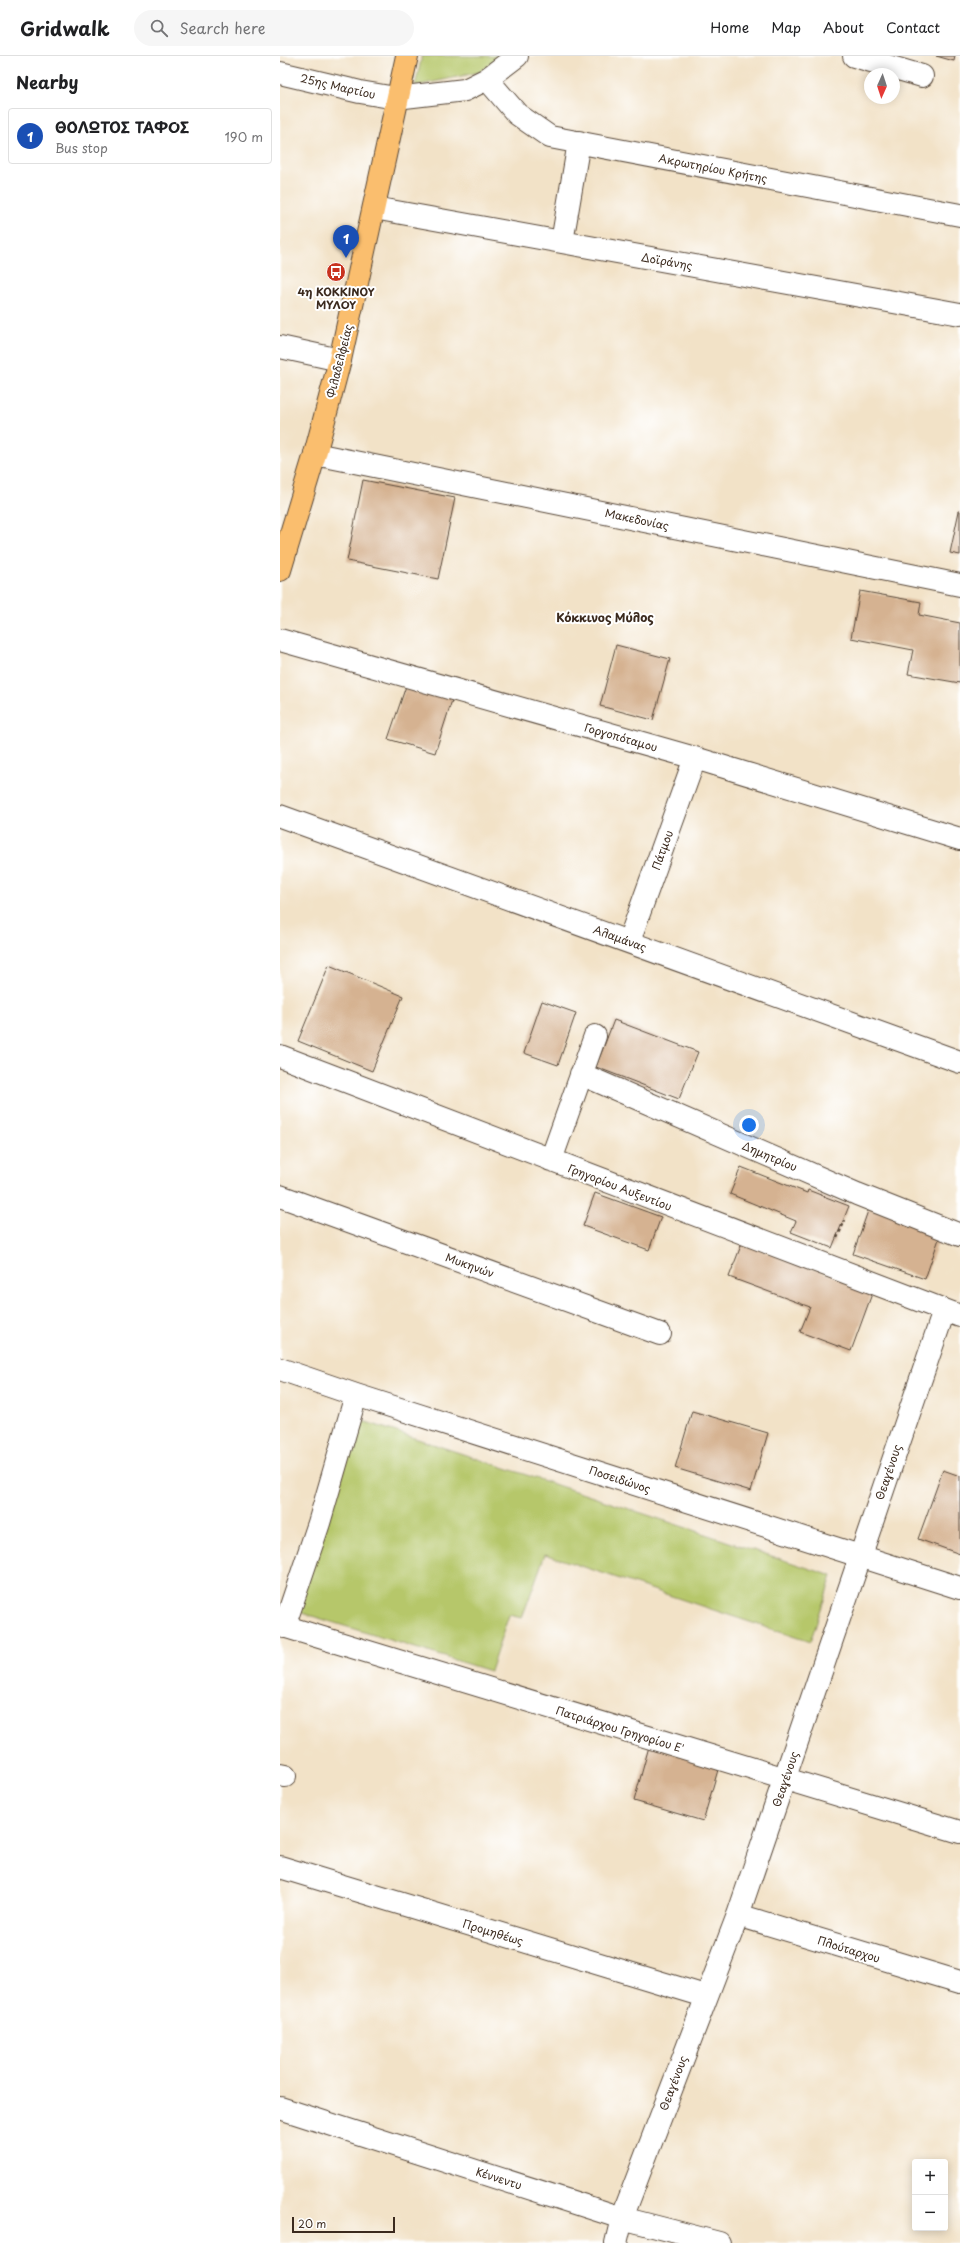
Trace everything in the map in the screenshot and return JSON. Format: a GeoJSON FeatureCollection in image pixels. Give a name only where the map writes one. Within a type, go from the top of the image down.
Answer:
{"type":"FeatureCollection","features":[{"type":"Feature","properties":{"kind":"main road","name":"Φιλαδελφείας"},"geometry":{"type":"LineString","coordinates":[[280,570],[315,454],[340,360],[406,56]]}},
{"type":"Feature","properties":{"kind":"street","name":"25ης Μαρτίου"},"geometry":{"type":"LineString","coordinates":[[280,73],[360,92],[396,98],[465,90],[487,79],[517,56]]}},
{"type":"Feature","properties":{"kind":"street"},"geometry":{"type":"LineString","coordinates":[[854,56],[922,76]]}},
{"type":"Feature","properties":{"kind":"street","name":"Ακρωτηρίου Κρήτης"},"geometry":{"type":"LineString","coordinates":[[487,79],[517,114],[550,137],[960,215]]}},
{"type":"Feature","properties":{"kind":"street"},"geometry":{"type":"LineString","coordinates":[[562,242],[579,142]]}},
{"type":"Feature","properties":{"kind":"street","name":"Δοϊράνης"},"geometry":{"type":"LineString","coordinates":[[374,208],[960,314]]}},
{"type":"Feature","properties":{"kind":"street"},"geometry":{"type":"LineString","coordinates":[[280,347],[340,360]]}},
{"type":"Feature","properties":{"kind":"street","name":"Μακεδονίας"},"geometry":{"type":"LineString","coordinates":[[315,454],[960,585]]}},
{"type":"Feature","properties":{"kind":"street","name":"Γοργοπόταμου"},"geometry":{"type":"LineString","coordinates":[[280,640],[695,758],[960,839]]}},
{"type":"Feature","properties":{"kind":"street","name":"Πάτμου"},"geometry":{"type":"LineString","coordinates":[[629,942],[695,758]]}},
{"type":"Feature","properties":{"kind":"street","name":"Αλαμάνας"},"geometry":{"type":"LineString","coordinates":[[280,816],[960,1062]]}},
{"type":"Feature","properties":{"kind":"street"},"geometry":{"type":"LineString","coordinates":[[551,1160],[595,1036]]}},
{"type":"Feature","properties":{"kind":"street","name":"Γρηγορίου Αυξεντίου"},"geometry":{"type":"LineString","coordinates":[[280,1056],[952,1314]]}},
{"type":"Feature","properties":{"kind":"street","name":"Δημητρίου"},"geometry":{"type":"LineString","coordinates":[[581,1074],[857,1194],[960,1234]]}},
{"type":"Feature","properties":{"kind":"street","name":"Μυκηνών"},"geometry":{"type":"LineString","coordinates":[[280,1196],[660,1334]]}},
{"type":"Feature","properties":{"kind":"street","name":"Θεαγένους"},"geometry":{"type":"LineString","coordinates":[[616,2243],[622,2218],[705,1996],[738,1915],[860,1556],[952,1314]]}},
{"type":"Feature","properties":{"kind":"street","name":"Ποσειδώνος"},"geometry":{"type":"LineString","coordinates":[[280,1369],[356,1395],[960,1588]]}},
{"type":"Feature","properties":{"kind":"street"},"geometry":{"type":"LineString","coordinates":[[282,1626],[319,1523],[356,1395]]}},
{"type":"Feature","properties":{"kind":"street","name":"Πατριάρχου Γρηγορίου E'"},"geometry":{"type":"LineString","coordinates":[[282,1626],[960,1832]]}},
{"type":"Feature","properties":{"kind":"street","name":"Προμηθέως"},"geometry":{"type":"LineString","coordinates":[[280,1867],[705,1996]]}},
{"type":"Feature","properties":{"kind":"street","name":"Πλούταρχου"},"geometry":{"type":"LineString","coordinates":[[738,1915],[960,1982]]}},
{"type":"Feature","properties":{"kind":"street","name":"Κέννεντυ"},"geometry":{"type":"LineString","coordinates":[[280,2108],[622,2218],[719,2243]]}},
{"type":"Feature","properties":{"kind":"path"},"geometry":{"type":"LineString","coordinates":[[825,1265],[857,1194]]}},
{"type":"Feature","properties":{"kind":"green space"},"geometry":{"type":"Polygon","coordinates":[[[422,56],[500,56],[480,72],[415,86],[422,56]]]}},
{"type":"Feature","properties":{"kind":"green space"},"geometry":{"type":"Polygon","coordinates":[[[360,1420],[832,1576],[810,1642],[545,1554],[522,1618],[509,1615],[490,1671],[296,1611],[360,1420]]]}},
{"type":"Feature","properties":{"kind":"building"},"geometry":{"type":"Polygon","coordinates":[[[936,56],[955,56],[954,61],[936,56]]]}},
{"type":"Feature","properties":{"kind":"building"},"geometry":{"type":"Polygon","coordinates":[[[363,480],[455,498],[438,579],[347,561],[363,480]]]}},
{"type":"Feature","properties":{"kind":"building"},"geometry":{"type":"Polygon","coordinates":[[[960,511],[960,555],[950,553],[960,511]]]}},
{"type":"Feature","properties":{"kind":"building"},"geometry":{"type":"Polygon","coordinates":[[[860,591],[921,602],[919,615],[960,623],[960,683],[908,674],[913,650],[851,638],[860,591]]]}},
{"type":"Feature","properties":{"kind":"building"},"geometry":{"type":"Polygon","coordinates":[[[616,645],[670,659],[653,720],[600,706],[616,645]]]}},
{"type":"Feature","properties":{"kind":"building"},"geometry":{"type":"Polygon","coordinates":[[[407,683],[453,697],[435,753],[388,739],[407,683]]]}},
{"type":"Feature","properties":{"kind":"building"},"geometry":{"type":"Polygon","coordinates":[[[329,965],[403,996],[372,1071],[298,1041],[329,965]]]}},
{"type":"Feature","properties":{"kind":"building"},"geometry":{"type":"Polygon","coordinates":[[[542,1001],[576,1013],[558,1065],[524,1053],[542,1001]]]}},
{"type":"Feature","properties":{"kind":"building"},"geometry":{"type":"Polygon","coordinates":[[[614,1020],[698,1052],[679,1099],[596,1067],[614,1020]]]}},
{"type":"Feature","properties":{"kind":"building"},"geometry":{"type":"Polygon","coordinates":[[[741,1167],[807,1193],[808,1190],[849,1206],[832,1248],[791,1232],[796,1221],[730,1194],[741,1167]]]}},
{"type":"Feature","properties":{"kind":"building"},"geometry":{"type":"Polygon","coordinates":[[[595,1193],[661,1217],[649,1250],[583,1226],[595,1193]]]}},
{"type":"Feature","properties":{"kind":"building"},"geometry":{"type":"Polygon","coordinates":[[[869,1208],[941,1233],[925,1279],[853,1254],[869,1208]]]}},
{"type":"Feature","properties":{"kind":"building"},"geometry":{"type":"Polygon","coordinates":[[[742,1243],[873,1291],[851,1351],[800,1332],[810,1307],[729,1277],[742,1243]]]}},
{"type":"Feature","properties":{"kind":"building"},"geometry":{"type":"Polygon","coordinates":[[[692,1411],[768,1433],[751,1491],[675,1468],[692,1411]]]}},
{"type":"Feature","properties":{"kind":"building"},"geometry":{"type":"Polygon","coordinates":[[[943,1470],[960,1476],[960,1554],[918,1539],[943,1470]]]}},
{"type":"Feature","properties":{"kind":"building"},"geometry":{"type":"Polygon","coordinates":[[[650,1743],[720,1763],[703,1821],[634,1801],[650,1743]]]}},
{"type":"Feature","properties":{"kind":"place","name":"ΘΟΛΩΤΟΣ ΤΑΦΟΣ"},"geometry":{"type":"Point","coordinates":[346,258]}},
{"type":"Feature","properties":{"kind":"place","name":"4η ΚΟΚΚΙΝΟΥ ΜΥΛΟΥ"},"geometry":{"type":"Point","coordinates":[336,272]}},
{"type":"Feature","properties":{"kind":"district","name":"Κόκκινος Μύλος"},"geometry":{"type":"Point","coordinates":[605,617]}}]}
